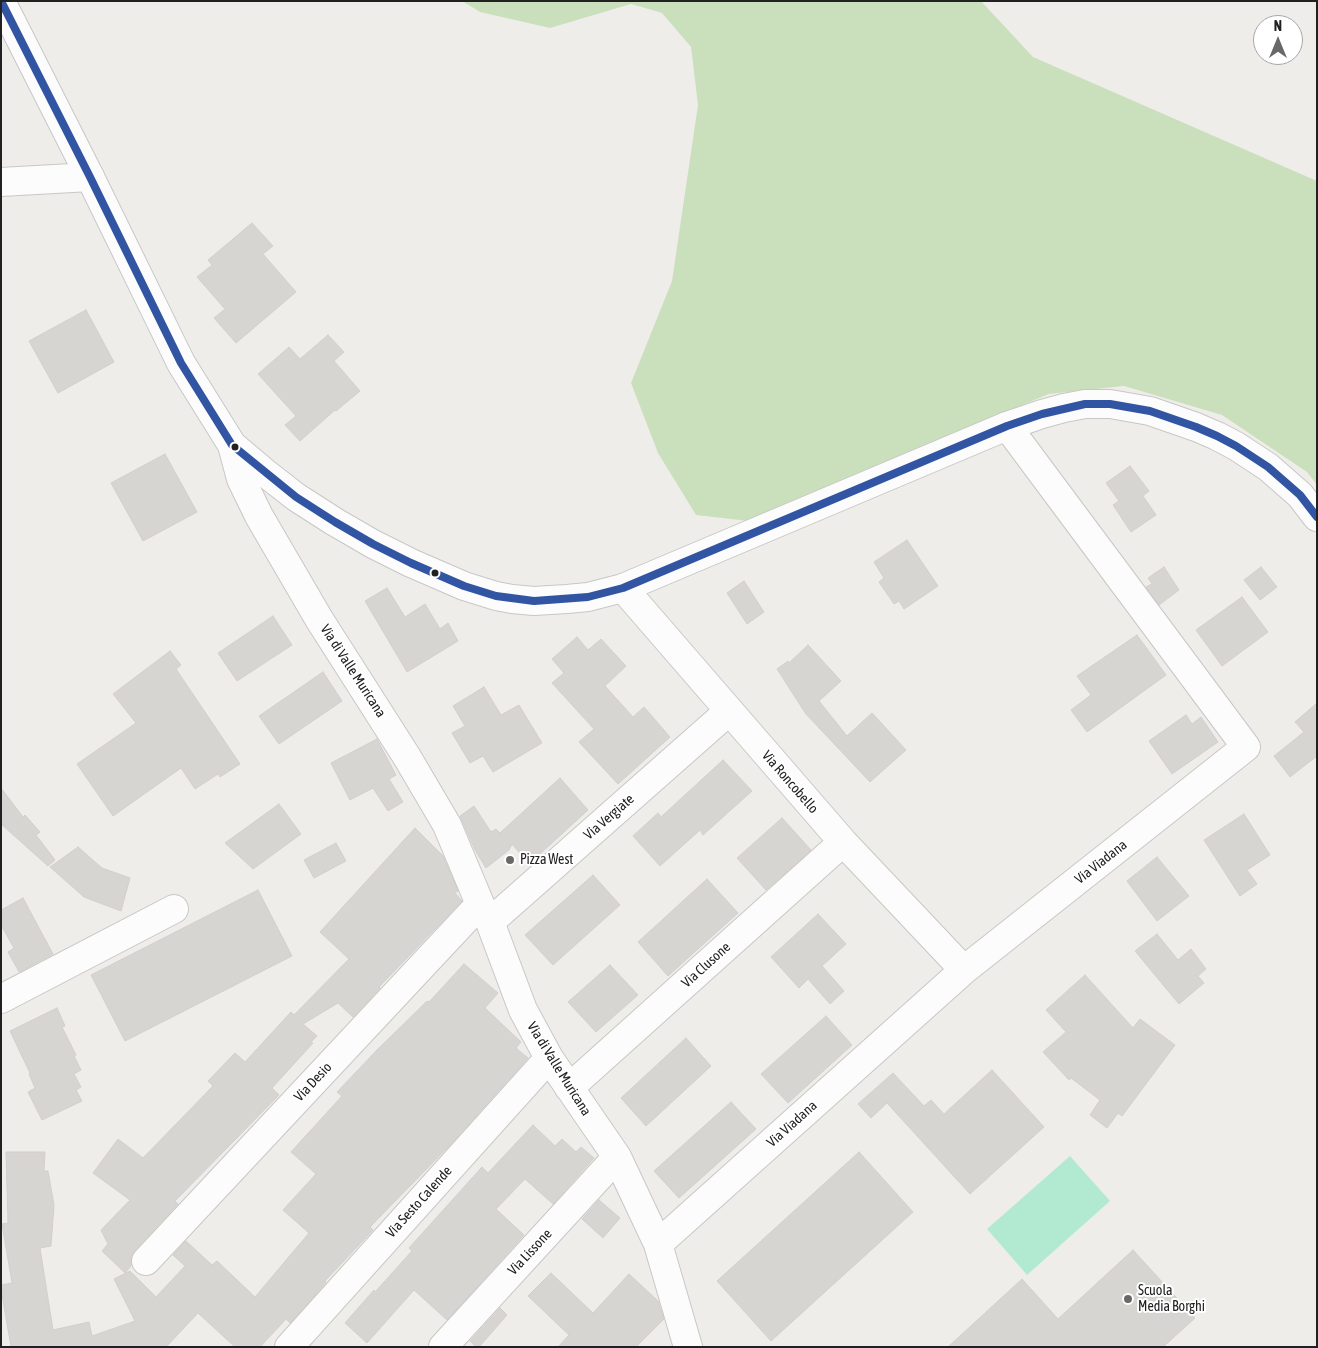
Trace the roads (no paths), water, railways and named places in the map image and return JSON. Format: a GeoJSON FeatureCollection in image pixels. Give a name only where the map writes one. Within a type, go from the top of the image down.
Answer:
{"type":"FeatureCollection","features":[{"type":"Feature","properties":{"kind":"street","name":"Via di Valle Muricana"},"geometry":{"type":"LineString","coordinates":[[1,2],[90,177],[181,363],[232,445],[241,479],[259,516],[319,619],[408,757],[447,825],[485,913],[522,1010],[549,1058],[617,1157],[658,1244],[688,1347]]}},
{"type":"Feature","properties":{"kind":"street"},"geometry":{"type":"LineString","coordinates":[[1,182],[90,177]]}},
{"type":"Feature","properties":{"kind":"street"},"geometry":{"type":"LineString","coordinates":[[232,445],[296,497],[373,544],[464,586],[504,597],[534,601],[581,598],[623,588],[1007,426],[1042,414],[1085,404],[1110,404],[1132,407],[1196,426],[1218,436],[1268,467],[1300,495],[1317,517]]}},
{"type":"Feature","properties":{"kind":"street","name":"Via Viadana"},"geometry":{"type":"LineString","coordinates":[[658,1244],[964,970],[1246,747],[1007,426]]}},
{"type":"Feature","properties":{"kind":"street","name":"Via Roncobello"},"geometry":{"type":"LineString","coordinates":[[623,588],[843,842],[964,970]]}},
{"type":"Feature","properties":{"kind":"street","name":"Via Vergiate"},"geometry":{"type":"LineString","coordinates":[[485,913],[729,711]]}},
{"type":"Feature","properties":{"kind":"street","name":"Via Clusone"},"geometry":{"type":"LineString","coordinates":[[569,1088],[843,842]]}},
{"type":"Feature","properties":{"kind":"street"},"geometry":{"type":"LineString","coordinates":[[1,999],[174,909]]}},
{"type":"Feature","properties":{"kind":"street","name":"Via Desio"},"geometry":{"type":"LineString","coordinates":[[146,1261],[485,913]]}},
{"type":"Feature","properties":{"kind":"street","name":"Via Sesto Calende"},"geometry":{"type":"LineString","coordinates":[[289,1347],[549,1058]]}},
{"type":"Feature","properties":{"kind":"street","name":"Via Lissone"},"geometry":{"type":"LineString","coordinates":[[443,1347],[617,1157]]}},
{"type":"Feature","properties":{"kind":"place","name":"Pizza West"},"geometry":{"type":"Point","coordinates":[510,860]}},
{"type":"Feature","properties":{"kind":"place","name":"Scuola Media Borghi"},"geometry":{"type":"Point","coordinates":[1128,1299]}}]}
